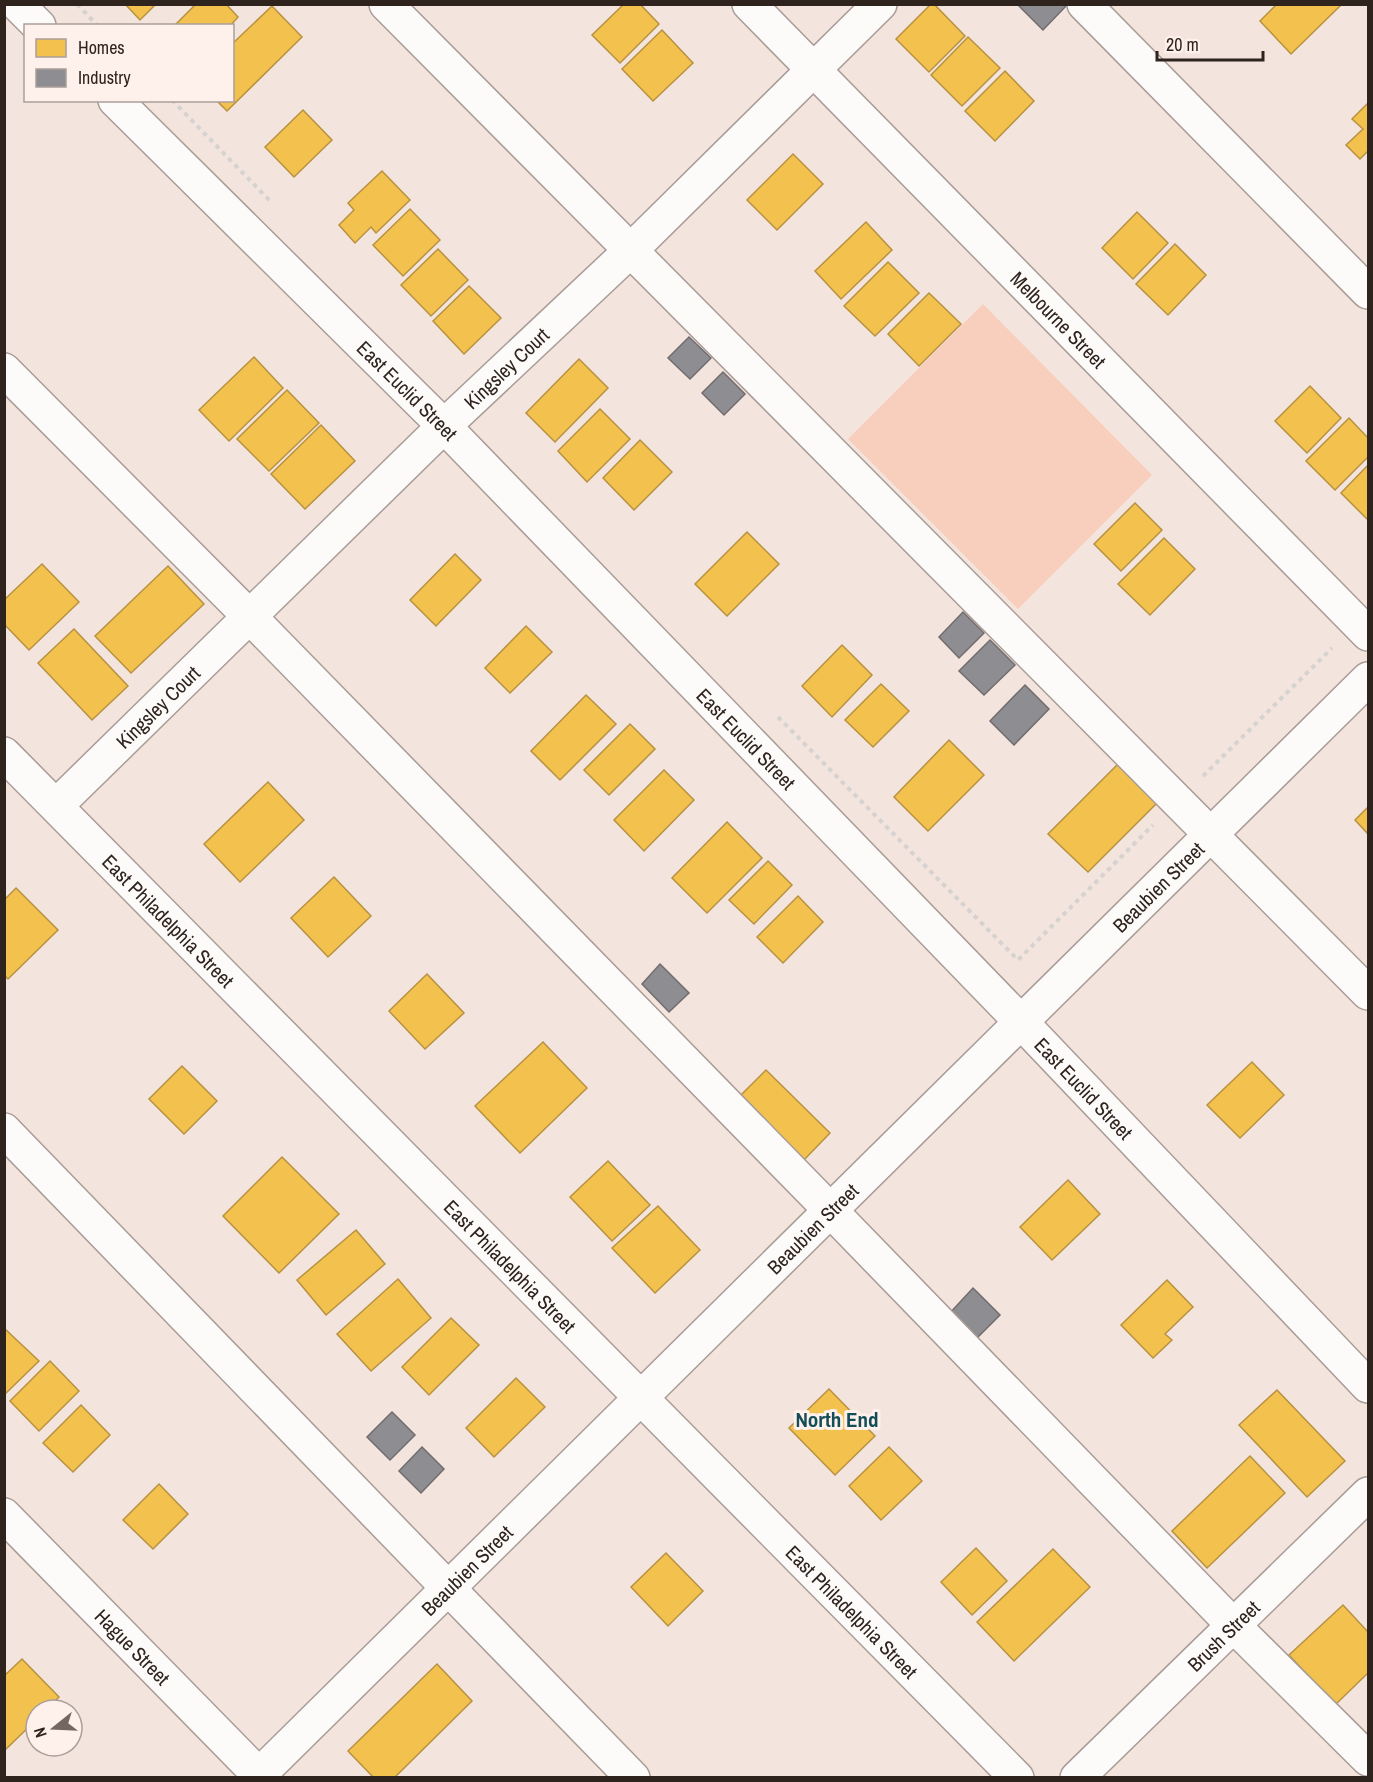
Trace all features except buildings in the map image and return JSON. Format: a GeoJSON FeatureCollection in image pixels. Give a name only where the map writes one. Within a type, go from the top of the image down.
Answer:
{"type":"FeatureCollection","features":[{"type":"Feature","properties":{"kind":"street"},"geometry":{"type":"LineString","coordinates":[[17,4],[37,24]]}},
{"type":"Feature","properties":{"kind":"street"},"geometry":{"type":"LineString","coordinates":[[386,4],[629,252],[1212,834],[1368,993]]}},
{"type":"Feature","properties":{"kind":"street","name":"Melbourne Street"},"geometry":{"type":"LineString","coordinates":[[749,4],[1368,634]]}},
{"type":"Feature","properties":{"kind":"street","name":"Kingsley Court"},"geometry":{"type":"LineString","coordinates":[[56,806],[444,426],[629,252],[880,4]]}},
{"type":"Feature","properties":{"kind":"street"},"geometry":{"type":"LineString","coordinates":[[1084,4],[1368,292]]}},
{"type":"Feature","properties":{"kind":"street","name":"East Euclid Street"},"geometry":{"type":"LineString","coordinates":[[117,102],[444,426],[1022,1023],[1368,1386]]}},
{"type":"Feature","properties":{"kind":"street"},"geometry":{"type":"LineString","coordinates":[[4,370],[250,617],[1233,1625],[1368,1759]]}},
{"type":"Feature","properties":{"kind":"street","name":"Beaubien Street"},"geometry":{"type":"LineString","coordinates":[[259,1776],[1368,679]]}},
{"type":"Feature","properties":{"kind":"street","name":"East Philadelphia Street"},"geometry":{"type":"LineString","coordinates":[[4,754],[1017,1778]]}},
{"type":"Feature","properties":{"kind":"street"},"geometry":{"type":"LineString","coordinates":[[4,1130],[633,1778]]}},
{"type":"Feature","properties":{"kind":"street","name":"Brush Street"},"geometry":{"type":"LineString","coordinates":[[1077,1778],[1368,1494]]}},
{"type":"Feature","properties":{"kind":"street","name":"Hague Street"},"geometry":{"type":"LineString","coordinates":[[4,1515],[259,1776]]}},
{"type":"Feature","properties":{"kind":"path"},"geometry":{"type":"LineString","coordinates":[[77,4],[96,24]]}},
{"type":"Feature","properties":{"kind":"shaded area"},"geometry":{"type":"Polygon","coordinates":[[[983,304],[1152,475],[1018,609],[848,439],[983,304]]]}},
{"type":"Feature","properties":{"kind":"district","name":"North End"},"geometry":{"type":"Point","coordinates":[837,1419]}}]}
